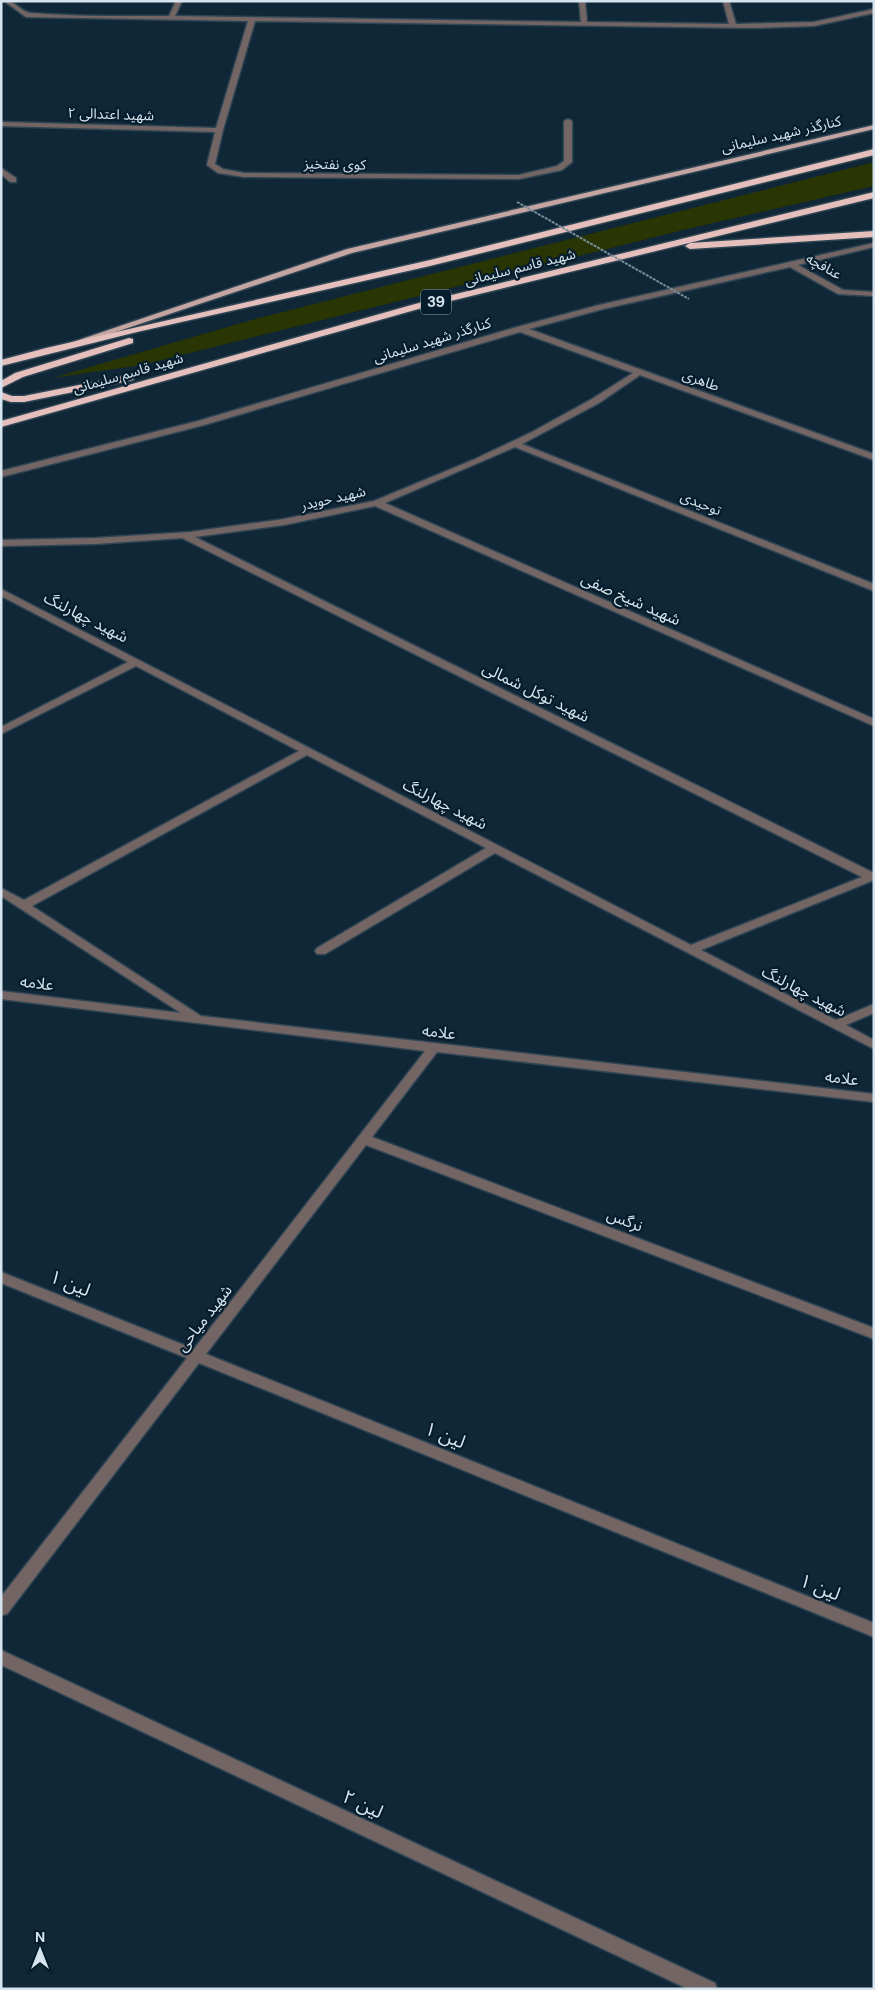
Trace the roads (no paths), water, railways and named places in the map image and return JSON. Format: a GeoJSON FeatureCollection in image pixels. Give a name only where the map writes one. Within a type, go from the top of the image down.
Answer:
{"type":"FeatureCollection","features":[{"type":"Feature","properties":{"kind":"highway","name":"شهید قاسم سلیمانی"},"geometry":{"type":"LineString","coordinates":[[1,363],[650,209],[874,152]]}},
{"type":"Feature","properties":{"kind":"highway","name":"شهید قاسم سلیمانی"},"geometry":{"type":"LineString","coordinates":[[1,424],[419,306],[874,195]]}},
{"type":"Feature","properties":{"kind":"highway"},"geometry":{"type":"LineString","coordinates":[[649,249],[874,234]]}},
{"type":"Feature","properties":{"kind":"highway"},"geometry":{"type":"LineString","coordinates":[[1,385],[19,375],[236,307]]}},
{"type":"Feature","properties":{"kind":"highway"},"geometry":{"type":"LineString","coordinates":[[1,395],[11,399],[48,395],[250,353]]}},
{"type":"Feature","properties":{"kind":"main road","name":"کنارگذر شهید سلیمانی"},"geometry":{"type":"LineString","coordinates":[[60,348],[350,251],[874,126]]}},
{"type":"Feature","properties":{"kind":"street"},"geometry":{"type":"LineString","coordinates":[[7,1],[26,15],[171,19],[733,26],[814,24],[874,11]]}},
{"type":"Feature","properties":{"kind":"street"},"geometry":{"type":"LineString","coordinates":[[171,19],[179,1]]}},
{"type":"Feature","properties":{"kind":"street"},"geometry":{"type":"LineString","coordinates":[[582,1],[584,24]]}},
{"type":"Feature","properties":{"kind":"street"},"geometry":{"type":"LineString","coordinates":[[726,1],[733,26]]}},
{"type":"Feature","properties":{"kind":"street","name":"کوی نفتخیز"},"geometry":{"type":"LineString","coordinates":[[252,20],[219,130],[211,165],[221,171],[236,174],[487,178],[519,176],[559,168],[568,162],[568,120]]}},
{"type":"Feature","properties":{"kind":"street","name":"شهید اعتدالی ۲"},"geometry":{"type":"LineString","coordinates":[[1,124],[219,130]]}},
{"type":"Feature","properties":{"kind":"street"},"geometry":{"type":"LineString","coordinates":[[1,170],[13,180]]}},
{"type":"Feature","properties":{"kind":"street","name":"کنارگذر شهید سلیمانی"},"geometry":{"type":"LineString","coordinates":[[1,474],[202,424],[520,329],[612,305],[874,245]]}},
{"type":"Feature","properties":{"kind":"street","name":"عنافچه"},"geometry":{"type":"LineString","coordinates":[[791,264],[841,292],[874,294]]}},
{"type":"Feature","properties":{"kind":"street","name":"طاهری"},"geometry":{"type":"LineString","coordinates":[[520,329],[874,457]]}},
{"type":"Feature","properties":{"kind":"street","name":"شهید حویدر"},"geometry":{"type":"LineString","coordinates":[[1,543],[125,540],[185,536],[301,520],[376,503],[517,445],[588,408],[639,372]]}},
{"type":"Feature","properties":{"kind":"street","name":"توحیدی"},"geometry":{"type":"LineString","coordinates":[[517,445],[874,588]]}},
{"type":"Feature","properties":{"kind":"street","name":"شهید شیخ صفی"},"geometry":{"type":"LineString","coordinates":[[376,503],[874,723]]}},
{"type":"Feature","properties":{"kind":"street","name":"شهید توکل شمالی"},"geometry":{"type":"LineString","coordinates":[[185,536],[873,876]]}},
{"type":"Feature","properties":{"kind":"street","name":"شهید چهارلنگ"},"geometry":{"type":"LineString","coordinates":[[1,592],[874,1045]]}},
{"type":"Feature","properties":{"kind":"street"},"geometry":{"type":"LineString","coordinates":[[1,731],[137,662]]}},
{"type":"Feature","properties":{"kind":"street"},"geometry":{"type":"LineString","coordinates":[[24,905],[307,751]]}},
{"type":"Feature","properties":{"kind":"street"},"geometry":{"type":"LineString","coordinates":[[321,951],[495,848]]}},
{"type":"Feature","properties":{"kind":"street"},"geometry":{"type":"LineString","coordinates":[[690,950],[873,876]]}},
{"type":"Feature","properties":{"kind":"street"},"geometry":{"type":"LineString","coordinates":[[1,891],[199,1019]]}},
{"type":"Feature","properties":{"kind":"street","name":"علامه"},"geometry":{"type":"LineString","coordinates":[[1,996],[874,1098]]}},
{"type":"Feature","properties":{"kind":"street"},"geometry":{"type":"LineString","coordinates":[[835,1025],[874,1008]]}},
{"type":"Feature","properties":{"kind":"street","name":"شهید میاحی"},"geometry":{"type":"LineString","coordinates":[[1,1609],[434,1048]]}},
{"type":"Feature","properties":{"kind":"street","name":"نرگس"},"geometry":{"type":"LineString","coordinates":[[364,1139],[874,1334]]}},
{"type":"Feature","properties":{"kind":"street","name":"لین ۱"},"geometry":{"type":"LineString","coordinates":[[1,1277],[874,1630]]}},
{"type":"Feature","properties":{"kind":"street","name":"لین ۲"},"geometry":{"type":"LineString","coordinates":[[1,1657],[708,1989]]}}]}
